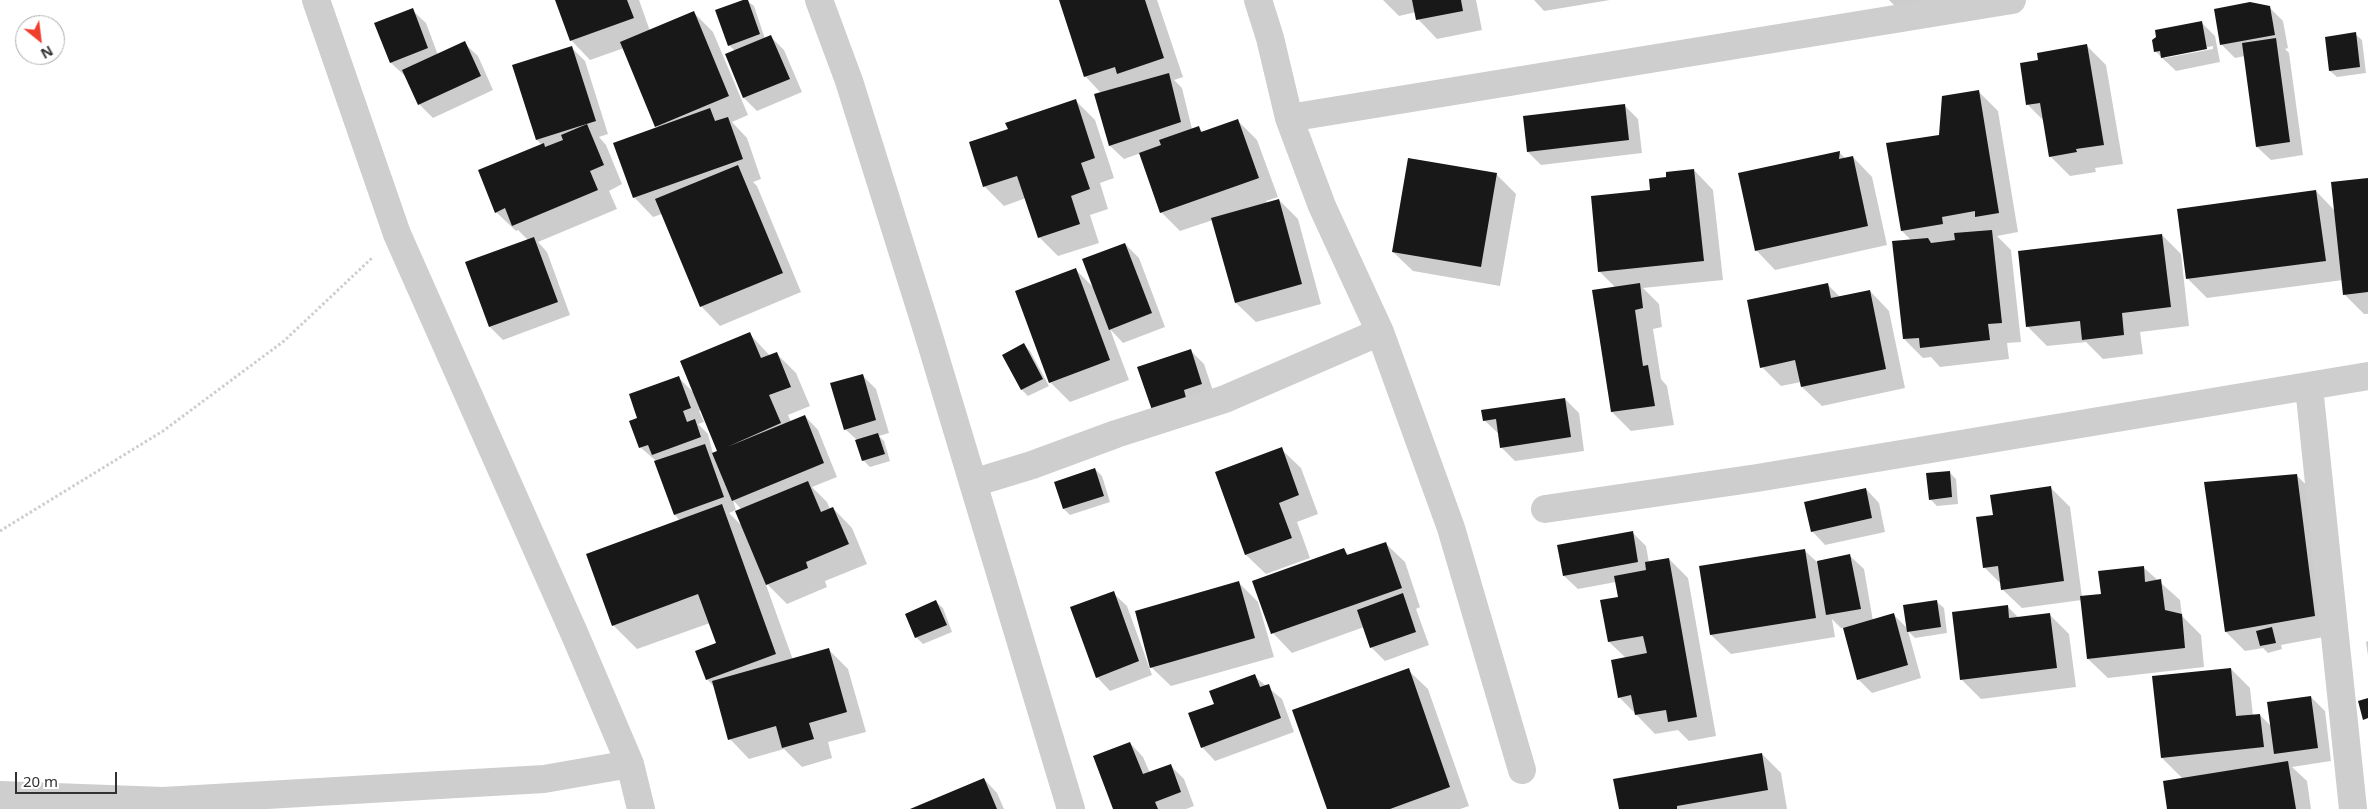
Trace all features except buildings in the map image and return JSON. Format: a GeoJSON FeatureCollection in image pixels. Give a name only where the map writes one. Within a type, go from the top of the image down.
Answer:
{"type":"FeatureCollection","features":[{"type":"Feature","properties":{"kind":"street"},"geometry":{"type":"LineString","coordinates":[[316,0],[397,234],[568,617],[630,764],[641,809]]}},
{"type":"Feature","properties":{"kind":"street"},"geometry":{"type":"LineString","coordinates":[[819,0],[849,81],[1071,809]]}},
{"type":"Feature","properties":{"kind":"street"},"geometry":{"type":"LineString","coordinates":[[1258,0],[1270,38],[1289,118],[1322,206],[1380,332],[1451,528],[1522,770]]}},
{"type":"Feature","properties":{"kind":"street"},"geometry":{"type":"LineString","coordinates":[[1289,118],[2012,0]]}},
{"type":"Feature","properties":{"kind":"street"},"geometry":{"type":"LineString","coordinates":[[973,483],[1032,465],[1116,434],[1225,399],[1380,332]]}},
{"type":"Feature","properties":{"kind":"street"},"geometry":{"type":"LineString","coordinates":[[1545,509],[1757,478],[2368,376]]}},
{"type":"Feature","properties":{"kind":"street"},"geometry":{"type":"LineString","coordinates":[[2309,386],[2353,809]]}},
{"type":"Feature","properties":{"kind":"street"},"geometry":{"type":"LineString","coordinates":[[0,795],[164,801],[544,779],[630,764]]}},
{"type":"Feature","properties":{"kind":"path"},"geometry":{"type":"LineString","coordinates":[[0,531],[163,431],[276,347],[397,234]]}}]}
